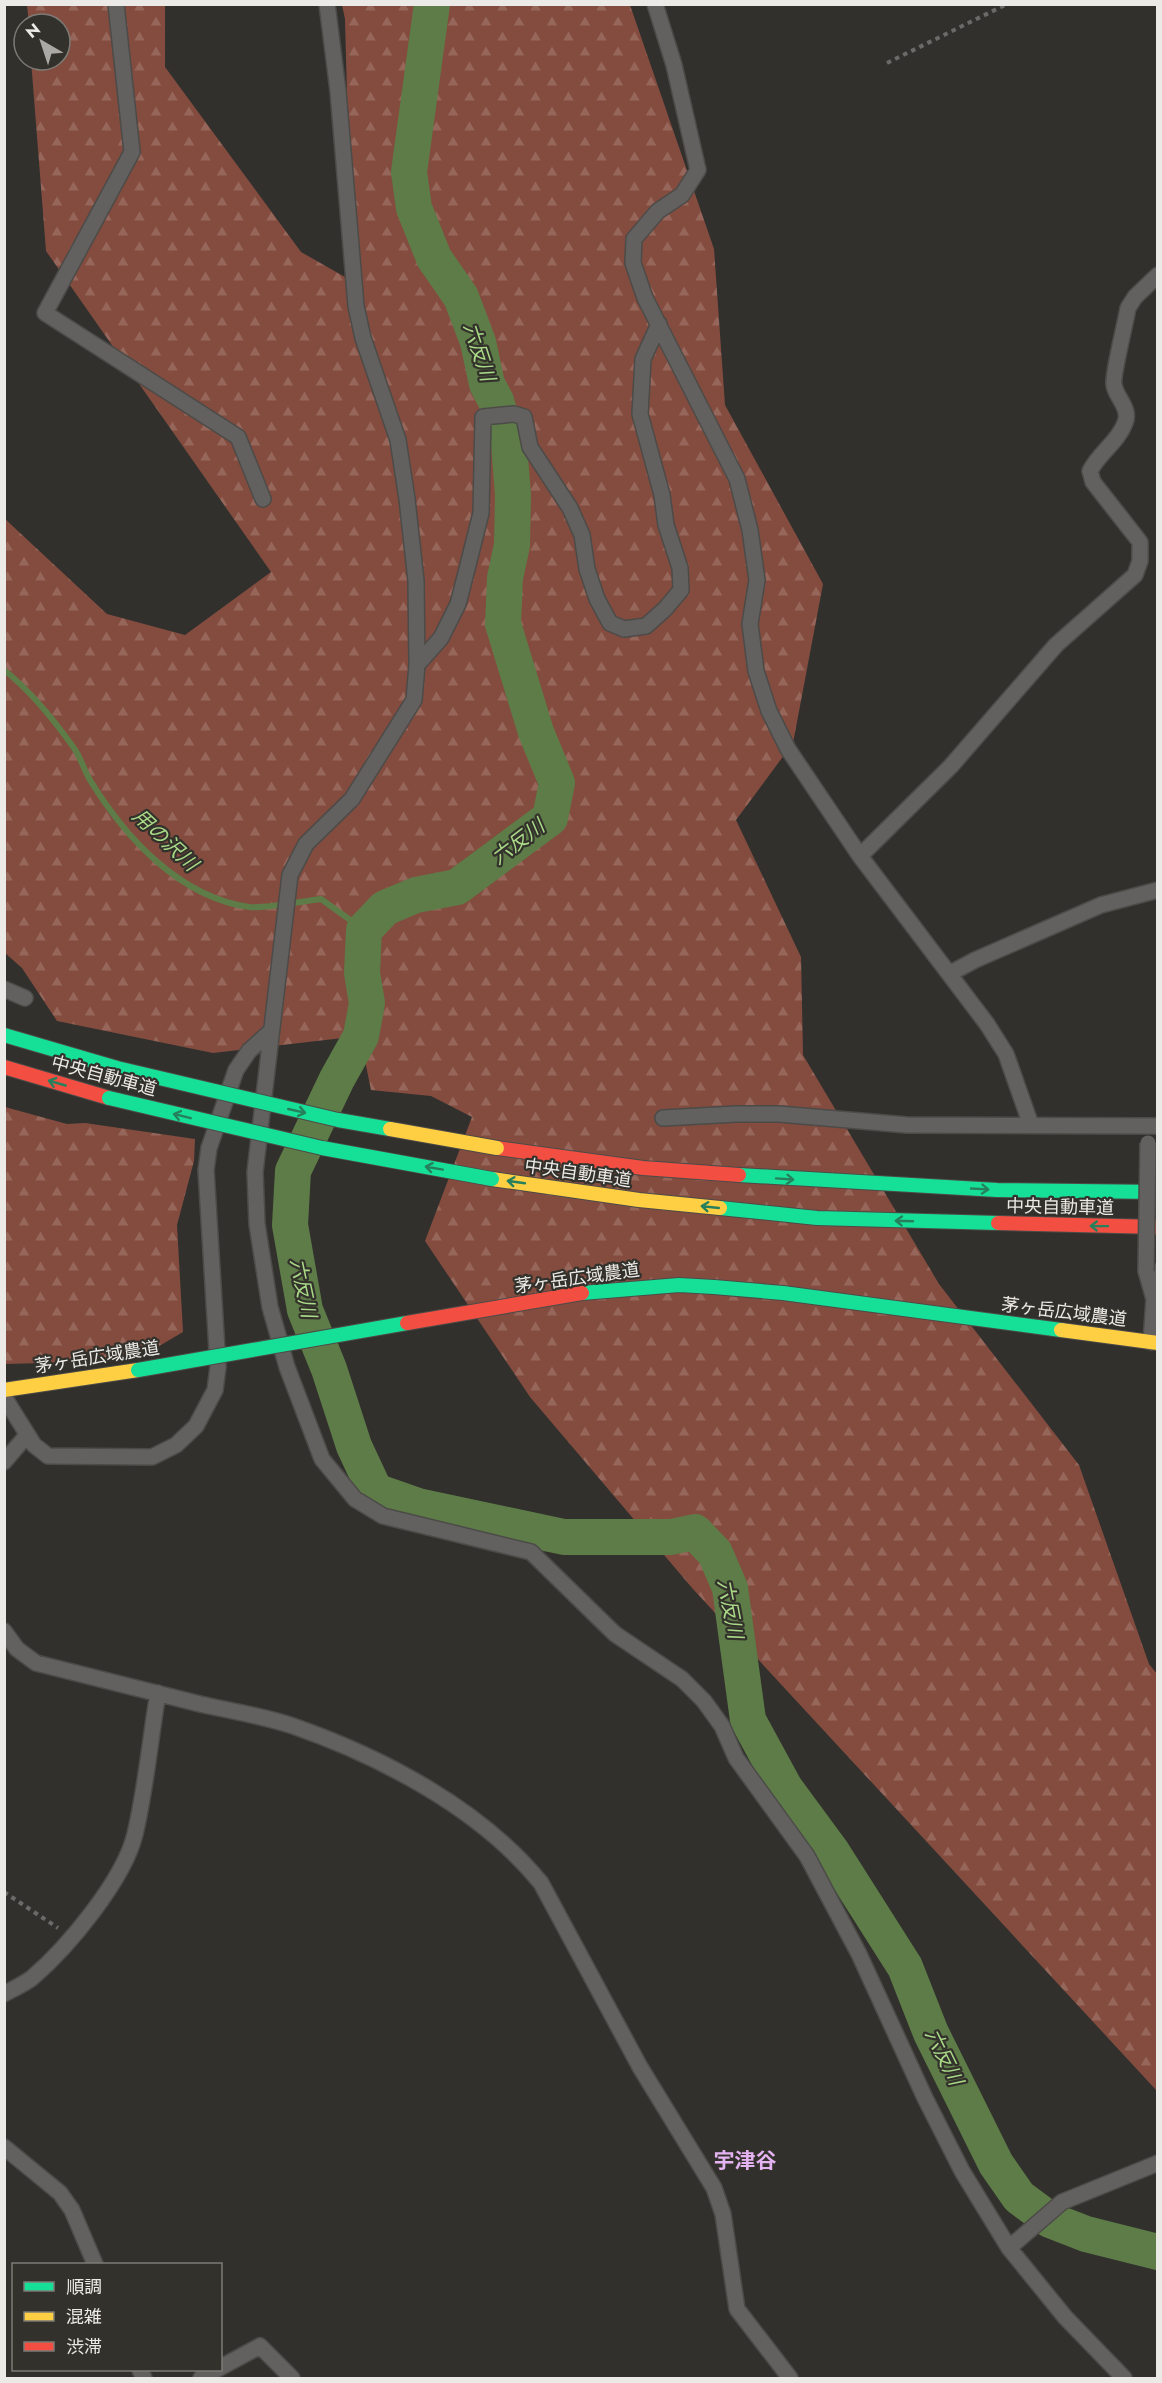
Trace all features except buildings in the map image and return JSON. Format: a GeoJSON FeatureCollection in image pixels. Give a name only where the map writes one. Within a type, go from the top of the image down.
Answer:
{"type":"FeatureCollection","features":[{"type":"Feature","properties":{"kind":"main road","name":"中央自動車道"},"geometry":{"type":"LineString","coordinates":[[4,1035],[117,1068],[338,1120],[497,1148],[643,1168],[815,1181],[996,1190],[1158,1192]]}},
{"type":"Feature","properties":{"kind":"main road","name":"中央自動車道"},"geometry":{"type":"LineString","coordinates":[[4,1067],[109,1098],[322,1148],[492,1179],[639,1200],[817,1218],[1158,1227]]}},
{"type":"Feature","properties":{"kind":"main road","name":"茅ヶ岳広域農道"},"geometry":{"type":"LineString","coordinates":[[4,1390],[138,1370],[582,1293],[679,1285],[783,1293],[1154,1342]]}},
{"type":"Feature","properties":{"kind":"street"},"geometry":{"type":"LineString","coordinates":[[116,4],[132,152],[45,313],[238,437],[263,499]]}},
{"type":"Feature","properties":{"kind":"street"},"geometry":{"type":"LineString","coordinates":[[327,4],[338,91],[356,306],[363,338],[398,440],[407,499],[416,581],[417,665],[414,700],[403,719],[352,799],[306,844],[290,875],[255,1172],[257,1224],[270,1307],[287,1367],[322,1459],[355,1499],[383,1516],[531,1552],[615,1634],[682,1679],[704,1701],[722,1726],[736,1758],[807,1856],[859,1954],[925,2098],[962,2171],[1010,2248],[1065,2318],[1124,2379]]}},
{"type":"Feature","properties":{"kind":"street"},"geometry":{"type":"LineString","coordinates":[[655,4],[674,65],[698,170],[682,195],[658,211],[634,239],[633,263],[645,298],[737,479],[750,530],[757,580],[750,624],[756,670],[769,711],[788,748],[860,856],[987,1024],[1006,1054],[1031,1125]]}},
{"type":"Feature","properties":{"kind":"street"},"geometry":{"type":"LineString","coordinates":[[860,856],[951,766],[1056,645],[1135,575],[1140,561],[1140,542],[1093,482],[1090,471],[1094,462],[1120,434],[1126,420],[1126,409],[1113,384],[1128,308],[1135,297],[1158,275]]}},
{"type":"Feature","properties":{"kind":"street"},"geometry":{"type":"LineString","coordinates":[[417,665],[441,638],[458,604],[481,513],[483,417],[514,414],[524,417],[530,447],[570,508],[582,535],[586,569],[597,599],[610,623],[624,628],[646,626],[681,590],[680,568],[666,525],[662,495],[640,414],[643,359],[659,324]]}},
{"type":"Feature","properties":{"kind":"street"},"geometry":{"type":"LineString","coordinates":[[949,974],[975,960],[1101,905],[1158,890]]}},
{"type":"Feature","properties":{"kind":"street"},"geometry":{"type":"LineString","coordinates":[[4,989],[25,998]]}},
{"type":"Feature","properties":{"kind":"street"},"geometry":{"type":"LineString","coordinates":[[4,1397],[27,1436],[48,1456],[152,1457],[176,1445],[196,1426],[215,1390],[218,1367],[206,1170],[209,1148],[236,1070],[249,1051],[271,1031]]}},
{"type":"Feature","properties":{"kind":"street"},"geometry":{"type":"LineString","coordinates":[[663,1118],[779,1114],[907,1125],[1154,1126],[1149,1143],[1154,1342]]}},
{"type":"Feature","properties":{"kind":"street"},"geometry":{"type":"LineString","coordinates":[[4,1462],[27,1436]]}},
{"type":"Feature","properties":{"kind":"street"},"geometry":{"type":"LineString","coordinates":[[4,1631],[17,1649],[36,1663],[291,1726],[351,1748],[417,1783],[483,1826],[521,1859],[541,1883],[640,2067],[714,2188],[723,2214],[737,2309],[790,2379]]}},
{"type":"Feature","properties":{"kind":"street"},"geometry":{"type":"LineString","coordinates":[[4,1994],[31,1979],[71,1937],[104,1895],[124,1864],[135,1835],[158,1693]]}},
{"type":"Feature","properties":{"kind":"street"},"geometry":{"type":"LineString","coordinates":[[4,2147],[60,2193],[72,2210],[94,2263]]}},
{"type":"Feature","properties":{"kind":"street"},"geometry":{"type":"LineString","coordinates":[[1010,2248],[1062,2202],[1158,2163]]}},
{"type":"Feature","properties":{"kind":"street"},"geometry":{"type":"LineString","coordinates":[[222,2367],[260,2346],[292,2379]]}},
{"type":"Feature","properties":{"kind":"street"},"geometry":{"type":"LineString","coordinates":[[201,2379],[215,2371]]}},
{"type":"Feature","properties":{"kind":"path"},"geometry":{"type":"LineString","coordinates":[[887,63],[1007,4]]}},
{"type":"Feature","properties":{"kind":"path"},"geometry":{"type":"LineString","coordinates":[[4,1892],[71,1937]]}},
{"type":"Feature","properties":{"kind":"green space"},"geometry":{"type":"Polygon","coordinates":[[[27,5],[165,5],[165,67],[301,252],[352,281],[345,19],[342,5],[630,5],[714,249],[725,405],[823,584],[793,743],[736,820],[801,957],[803,1055],[939,1284],[1079,1465],[1149,1664],[1157,1674],[1157,2091],[693,1589],[530,1397],[425,1241],[472,1117],[431,1096],[371,1090],[360,1036],[213,1053],[57,1021],[22,968],[5,953],[4,518],[107,614],[185,635],[271,572],[46,251],[32,72],[72,72],[72,12],[28,12],[27,5]]]}},
{"type":"Feature","properties":{"kind":"green space"},"geometry":{"type":"Polygon","coordinates":[[[5,1107],[67,1124],[85,1123],[195,1139],[194,1161],[177,1225],[183,1332],[154,1349],[126,1355],[81,1362],[5,1364],[5,1107]]]}},
{"type":"Feature","properties":{"kind":"waterway","name":"六反川"},"geometry":{"type":"LineString","coordinates":[[432,4],[409,172],[414,208],[434,258],[461,297],[478,342],[487,384],[496,401],[509,444],[513,495],[512,545],[505,578],[503,624],[536,732],[557,783],[550,818],[457,887],[416,895],[385,908],[364,930],[362,973],[367,1003],[361,1036],[337,1079],[293,1171],[290,1225],[305,1310],[329,1369],[354,1446],[375,1491],[418,1506],[564,1537],[671,1537],[695,1532],[715,1553],[730,1588],[748,1720],[785,1788],[832,1852],[905,1967],[931,2033],[996,2164],[1019,2197],[1050,2220],[1086,2234],[1158,2252]]}},
{"type":"Feature","properties":{"kind":"waterway","name":"用の沢川"},"geometry":{"type":"LineString","coordinates":[[4,670],[33,697],[58,727],[76,752],[104,801],[137,843],[177,877],[200,891],[224,901],[249,907],[321,899],[364,930]]}},
{"type":"Feature","properties":{"kind":"traffic: fast"},"geometry":{"type":"LineString","coordinates":[[4,1035],[117,1068]]}},
{"type":"Feature","properties":{"kind":"traffic: fast"},"geometry":{"type":"LineString","coordinates":[[117,1068],[338,1120],[390,1129]]}},
{"type":"Feature","properties":{"kind":"traffic: fast"},"geometry":{"type":"LineString","coordinates":[[109,1098],[322,1148],[492,1179]]}},
{"type":"Feature","properties":{"kind":"traffic: fast"},"geometry":{"type":"LineString","coordinates":[[739,1175],[997,1190],[1158,1192]]}},
{"type":"Feature","properties":{"kind":"traffic: fast"},"geometry":{"type":"LineString","coordinates":[[720,1208],[817,1218],[998,1223]]}},
{"type":"Feature","properties":{"kind":"traffic: fast"},"geometry":{"type":"LineString","coordinates":[[582,1293],[679,1285],[714,1287],[783,1293],[1061,1330]]}},
{"type":"Feature","properties":{"kind":"traffic: fast"},"geometry":{"type":"LineString","coordinates":[[138,1370],[407,1323]]}},
{"type":"Feature","properties":{"kind":"traffic: slow"},"geometry":{"type":"LineString","coordinates":[[390,1129],[497,1148]]}},
{"type":"Feature","properties":{"kind":"traffic: slow"},"geometry":{"type":"LineString","coordinates":[[492,1179],[639,1200],[720,1208]]}},
{"type":"Feature","properties":{"kind":"traffic: slow"},"geometry":{"type":"LineString","coordinates":[[1061,1330],[1158,1343]]}},
{"type":"Feature","properties":{"kind":"traffic: slow"},"geometry":{"type":"LineString","coordinates":[[4,1390],[138,1370]]}},
{"type":"Feature","properties":{"kind":"traffic: jam"},"geometry":{"type":"LineString","coordinates":[[4,1067],[109,1098]]}},
{"type":"Feature","properties":{"kind":"traffic: jam"},"geometry":{"type":"LineString","coordinates":[[497,1148],[643,1168],[739,1175]]}},
{"type":"Feature","properties":{"kind":"traffic: jam"},"geometry":{"type":"LineString","coordinates":[[998,1223],[1158,1227]]}},
{"type":"Feature","properties":{"kind":"traffic: jam"},"geometry":{"type":"LineString","coordinates":[[407,1323],[582,1293]]}},
{"type":"Feature","properties":{"kind":"district","name":"宇津谷"},"geometry":{"type":"Point","coordinates":[745,2161]}}]}
